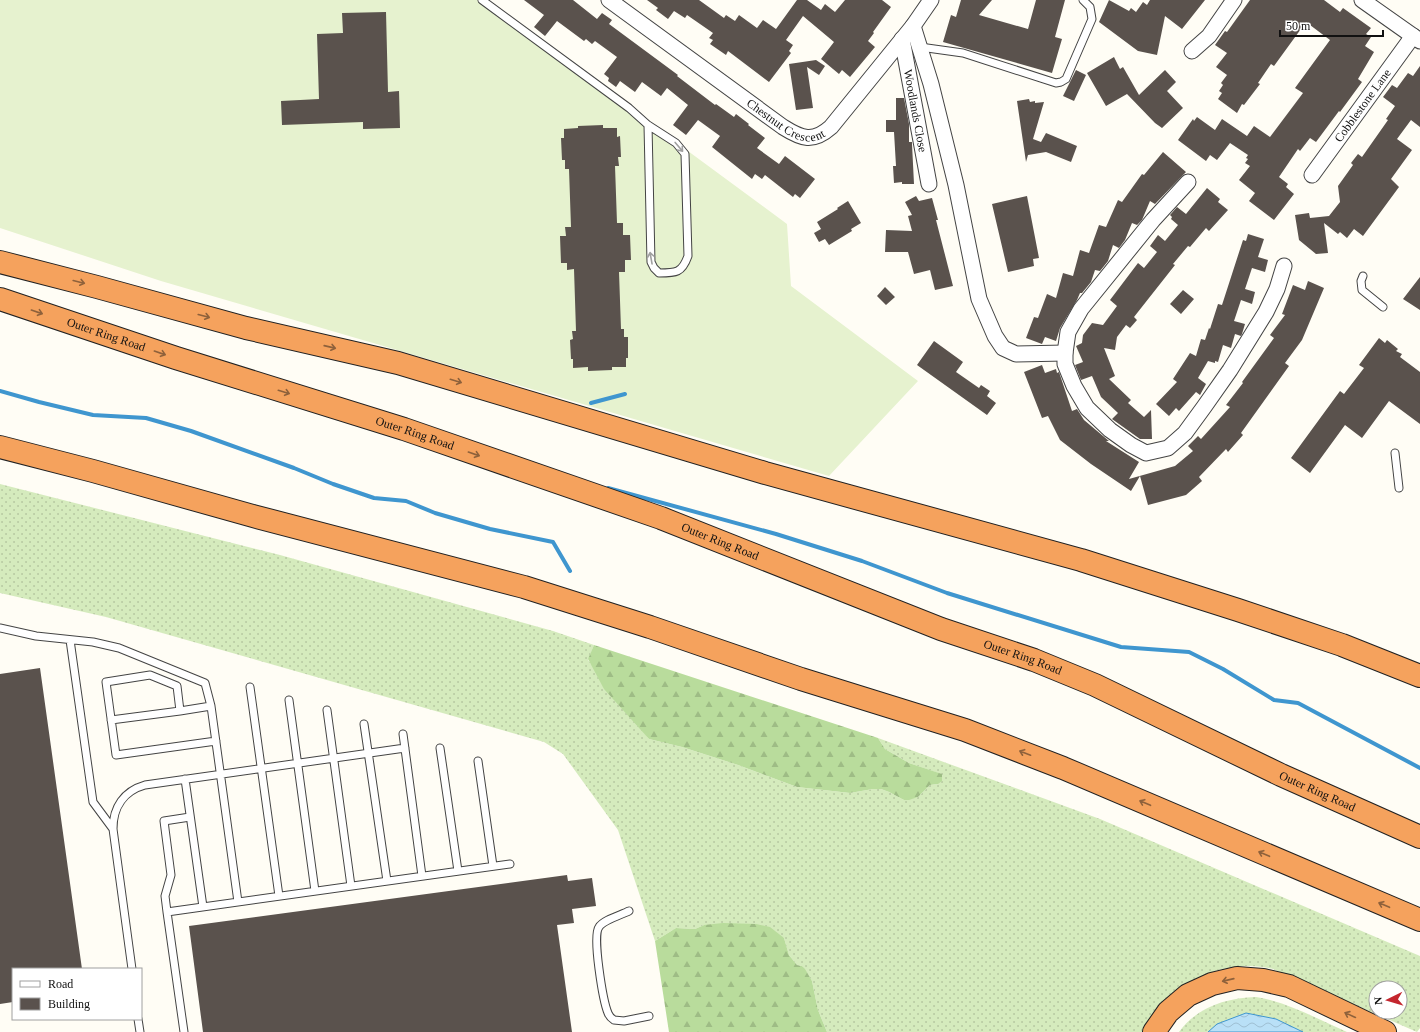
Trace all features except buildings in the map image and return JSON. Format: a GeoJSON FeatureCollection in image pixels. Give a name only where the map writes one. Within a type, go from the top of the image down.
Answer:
{"type":"FeatureCollection","features":[{"type":"Feature","properties":{"kind":"highway"},"geometry":{"type":"LineString","coordinates":[[0,262],[246,328],[398,363],[765,473],[1082,560],[1350,648],[1420,676]]}},
{"type":"Feature","properties":{"kind":"highway","name":"Outer Ring Road"},"geometry":{"type":"LineString","coordinates":[[0,299],[176,358],[404,429],[661,518],[941,629],[1034,660],[1095,685],[1281,775],[1420,837]]}},
{"type":"Feature","properties":{"kind":"highway"},"geometry":{"type":"LineString","coordinates":[[0,447],[93,471],[253,516],[524,587],[650,627],[801,679],[965,730],[1063,768],[1420,920]]}},
{"type":"Feature","properties":{"kind":"highway"},"geometry":{"type":"LineString","coordinates":[[1154,1032],[1168,1012],[1188,995],[1212,984],[1236,978],[1263,980],[1288,986],[1385,1032]]}},
{"type":"Feature","properties":{"kind":"street","name":"Chestnut Crescent"},"geometry":{"type":"LineString","coordinates":[[609,0],[783,127],[803,138],[823,135],[831,127],[913,26],[932,0]]}},
{"type":"Feature","properties":{"kind":"street"},"geometry":{"type":"LineString","coordinates":[[1192,51],[1209,36],[1234,0]]}},
{"type":"Feature","properties":{"kind":"street"},"geometry":{"type":"LineString","coordinates":[[1362,0],[1417,39]]}},
{"type":"Feature","properties":{"kind":"street"},"geometry":{"type":"LineString","coordinates":[[913,26],[931,84],[956,185],[979,299],[995,336],[1003,348],[1016,354],[1065,353]]}},
{"type":"Feature","properties":{"kind":"street","name":"Woodlands Close"},"geometry":{"type":"LineString","coordinates":[[902,39],[929,184]]}},
{"type":"Feature","properties":{"kind":"street","name":"Cobblestone Lane"},"geometry":{"type":"LineString","coordinates":[[1312,175],[1417,39]]}},
{"type":"Feature","properties":{"kind":"street"},"geometry":{"type":"LineString","coordinates":[[1188,182],[1153,220],[1081,309],[1068,332],[1065,364],[1074,386],[1087,408],[1110,430],[1131,445],[1146,453],[1168,448],[1185,433],[1230,370],[1266,312],[1277,289],[1284,266]]}},
{"type":"Feature","properties":{"kind":"lane"},"geometry":{"type":"LineString","coordinates":[[482,0],[629,108],[648,125],[676,143],[685,154],[687,171],[688,256],[685,265],[673,273],[659,273],[651,262],[648,125]]}},
{"type":"Feature","properties":{"kind":"lane"},"geometry":{"type":"LineString","coordinates":[[920,47],[963,54],[1056,83],[1061,82],[1066,79],[1092,19],[1090,7],[1083,0]]}},
{"type":"Feature","properties":{"kind":"lane"},"geometry":{"type":"LineString","coordinates":[[1362,276],[1362,290],[1383,307]]}},
{"type":"Feature","properties":{"kind":"lane"},"geometry":{"type":"LineString","coordinates":[[1395,453],[1399,488]]}},
{"type":"Feature","properties":{"kind":"lane"},"geometry":{"type":"LineString","coordinates":[[0,628],[36,636],[93,642],[119,648],[205,683],[211,706],[238,902]]}},
{"type":"Feature","properties":{"kind":"lane"},"geometry":{"type":"LineString","coordinates":[[70,640],[93,802],[113,829]]}},
{"type":"Feature","properties":{"kind":"lane"},"geometry":{"type":"LineString","coordinates":[[180,710],[177,686],[150,675],[106,682],[116,755],[216,741]]}},
{"type":"Feature","properties":{"kind":"lane"},"geometry":{"type":"LineString","coordinates":[[250,687],[279,896]]}},
{"type":"Feature","properties":{"kind":"lane"},"geometry":{"type":"LineString","coordinates":[[289,700],[315,891]]}},
{"type":"Feature","properties":{"kind":"lane"},"geometry":{"type":"LineString","coordinates":[[111,720],[211,706]]}},
{"type":"Feature","properties":{"kind":"lane"},"geometry":{"type":"LineString","coordinates":[[327,710],[351,886]]}},
{"type":"Feature","properties":{"kind":"lane"},"geometry":{"type":"LineString","coordinates":[[364,724],[386,881]]}},
{"type":"Feature","properties":{"kind":"lane"},"geometry":{"type":"LineString","coordinates":[[402,734],[422,876]]}},
{"type":"Feature","properties":{"kind":"lane"},"geometry":{"type":"LineString","coordinates":[[132,968],[113,829],[113,821],[117,807],[126,795],[131,791],[145,785],[405,748]]}},
{"type":"Feature","properties":{"kind":"lane"},"geometry":{"type":"LineString","coordinates":[[440,748],[458,871]]}},
{"type":"Feature","properties":{"kind":"lane"},"geometry":{"type":"LineString","coordinates":[[478,761],[493,866]]}},
{"type":"Feature","properties":{"kind":"lane"},"geometry":{"type":"LineString","coordinates":[[185,779],[203,907]]}},
{"type":"Feature","properties":{"kind":"lane"},"geometry":{"type":"LineString","coordinates":[[184,1032],[165,896],[171,875],[164,821],[190,817]]}},
{"type":"Feature","properties":{"kind":"lane"},"geometry":{"type":"LineString","coordinates":[[167,912],[510,864]]}},
{"type":"Feature","properties":{"kind":"lane"},"geometry":{"type":"LineString","coordinates":[[629,911],[603,923],[598,927],[596,935],[596,950],[605,1001],[608,1014],[614,1020],[624,1021],[649,1016]]}},
{"type":"Feature","properties":{"kind":"lane"},"geometry":{"type":"LineString","coordinates":[[138,1020],[140,1032]]}},
{"type":"Feature","properties":{"kind":"green space"},"geometry":{"type":"Polygon","coordinates":[[[0,0],[483,0],[787,224],[791,286],[918,381],[829,476],[161,281],[0,228],[0,0]]]}},
{"type":"Feature","properties":{"kind":"green space"},"geometry":{"type":"Polygon","coordinates":[[[0,484],[280,555],[553,631],[594,645],[588,660],[649,739],[682,747],[738,765],[797,787],[850,793],[881,789],[904,800],[918,797],[930,785],[938,784],[941,774],[909,763],[885,749],[878,738],[1100,819],[1420,956],[1420,1028],[1417,1032],[1390,1020],[1408,1020],[1408,980],[1368,980],[1368,1011],[1273,969],[1253,966],[1234,967],[1215,971],[1197,978],[1180,988],[1153,1016],[1142,1032],[827,1032],[818,1010],[812,981],[802,966],[797,965],[789,955],[784,938],[704,925],[695,929],[676,928],[655,941],[618,830],[563,754],[544,742],[106,617],[0,593],[0,484]]]}},
{"type":"Feature","properties":{"kind":"green space"},"geometry":{"type":"Polygon","coordinates":[[[594,645],[878,738],[885,749],[909,763],[942,774],[942,781],[938,784],[930,785],[918,797],[909,800],[904,800],[881,789],[850,793],[797,787],[738,765],[682,747],[649,739],[604,689],[588,659],[594,645]]]}},
{"type":"Feature","properties":{"kind":"green space"},"geometry":{"type":"Polygon","coordinates":[[[723,923],[756,924],[770,927],[784,938],[789,955],[797,965],[802,966],[805,969],[812,981],[818,1010],[827,1032],[669,1032],[655,941],[676,928],[695,929],[704,925],[723,923]]]}},
{"type":"Feature","properties":{"kind":"green space"},"geometry":{"type":"Polygon","coordinates":[[[1256,997],[1268,999],[1291,1007],[1347,1032],[1179,1032],[1186,1023],[1203,1010],[1234,999],[1256,997]]]}},
{"type":"Feature","properties":{"kind":"water"},"geometry":{"type":"Polygon","coordinates":[[[1246,1013],[1276,1019],[1303,1032],[1208,1032],[1217,1024],[1246,1013]]]}},
{"type":"Feature","properties":{"kind":"waterway"},"geometry":{"type":"LineString","coordinates":[[0,391],[93,415],[146,418],[191,431],[374,498],[406,501],[435,513],[490,529],[553,542],[570,571]]}},
{"type":"Feature","properties":{"kind":"waterway"},"geometry":{"type":"LineString","coordinates":[[591,403],[625,394]]}},
{"type":"Feature","properties":{"kind":"waterway"},"geometry":{"type":"LineString","coordinates":[[608,488],[776,534],[862,561],[947,593],[1121,647],[1189,652],[1223,669],[1274,700],[1298,703],[1420,768]]}}]}
